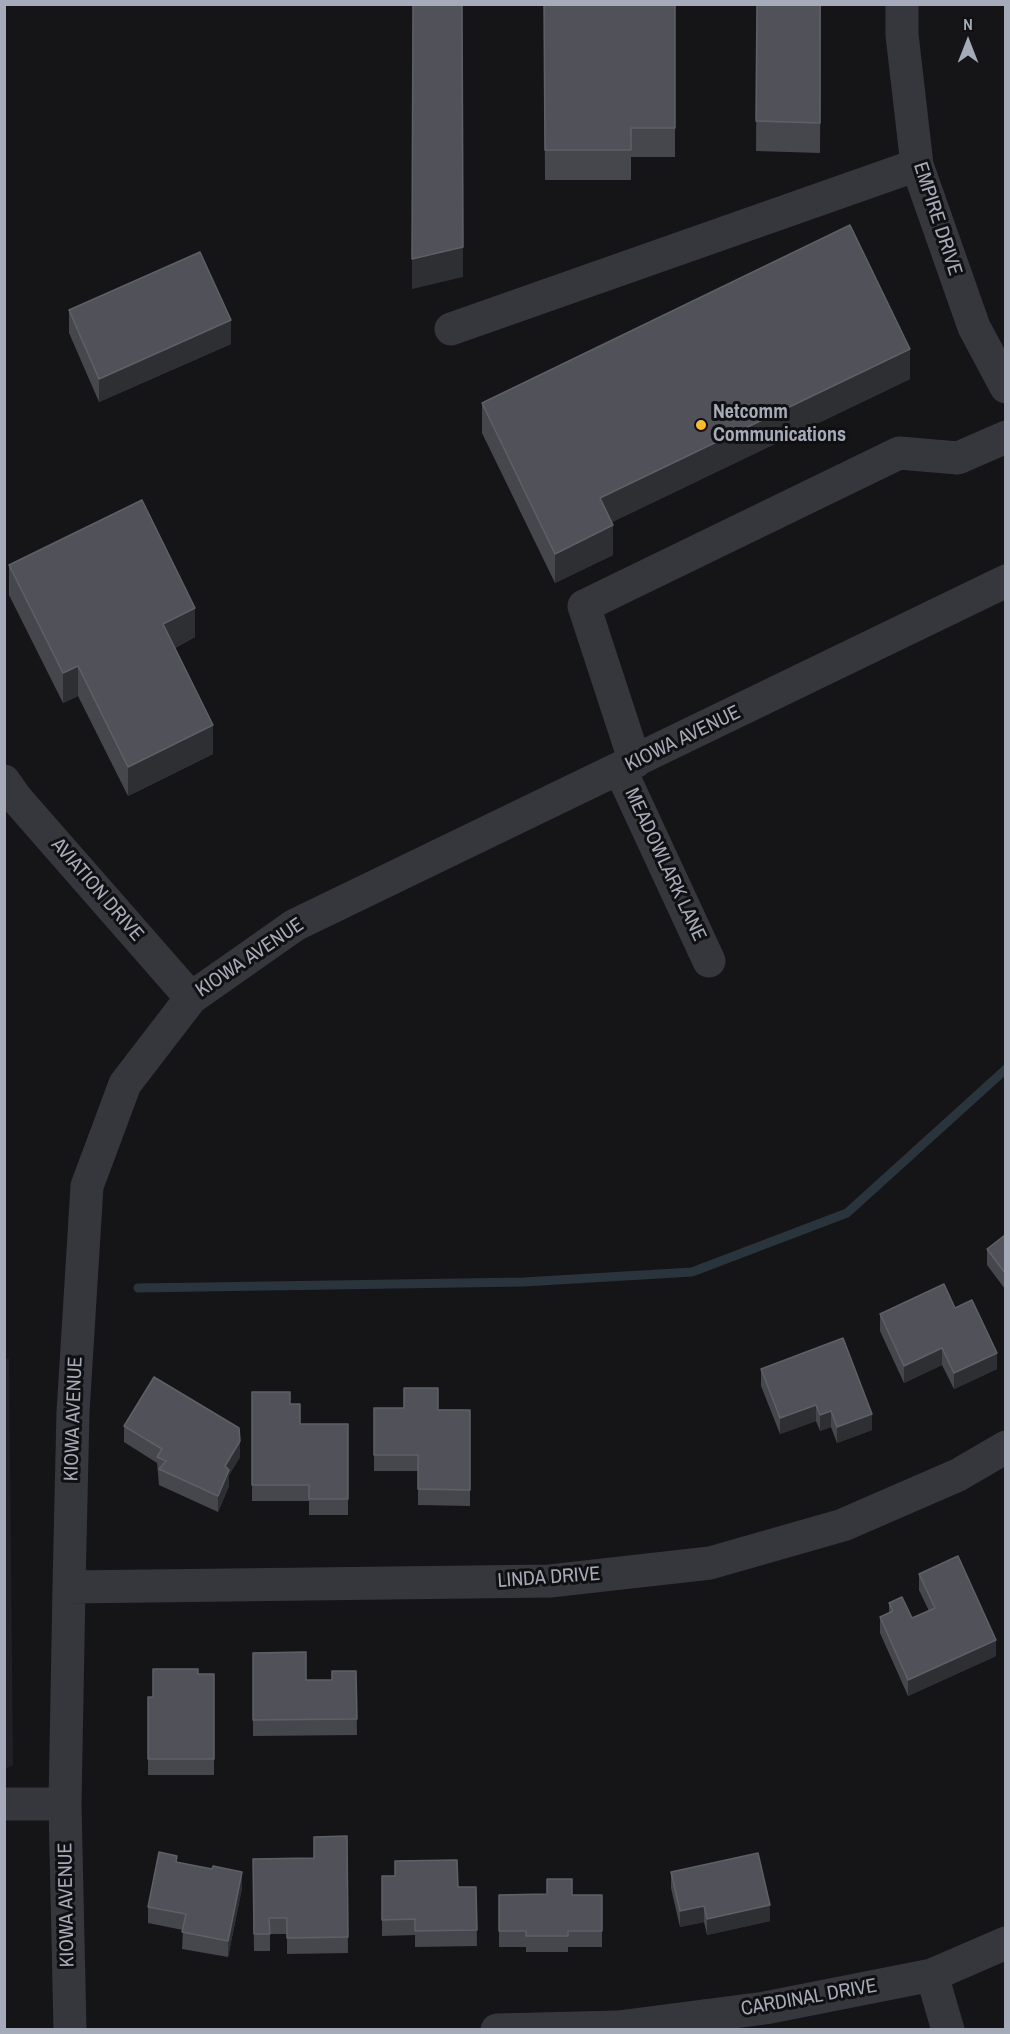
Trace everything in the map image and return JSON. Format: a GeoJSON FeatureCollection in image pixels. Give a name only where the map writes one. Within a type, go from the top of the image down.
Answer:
{"type":"FeatureCollection","features":[{"type":"Feature","properties":{"kind":"street","name":"EMPIRE DRIVE"},"geometry":{"type":"LineString","coordinates":[[902,4],[902,35],[917,165],[975,327],[1005,387]]}},
{"type":"Feature","properties":{"kind":"street"},"geometry":{"type":"LineString","coordinates":[[451,329],[917,165]]}},
{"type":"Feature","properties":{"kind":"street","name":"MEADOWLARK LANE"},"geometry":{"type":"LineString","coordinates":[[709,961],[628,766],[584,606],[899,453],[958,458],[1005,437]]}},
{"type":"Feature","properties":{"kind":"street","name":"KIOWA AVENUE"},"geometry":{"type":"LineString","coordinates":[[70,2030],[65,1804],[73,1412],[87,1186],[125,1084],[191,998],[296,925],[628,766],[1005,581]]}},
{"type":"Feature","properties":{"kind":"street","name":"AVIATION DRIVE"},"geometry":{"type":"LineString","coordinates":[[4,781],[16,798],[191,998]]}},
{"type":"Feature","properties":{"kind":"street","name":"LINDA DRIVE"},"geometry":{"type":"LineString","coordinates":[[69,1587],[550,1581],[710,1563],[843,1525],[958,1475],[1005,1447]]}},
{"type":"Feature","properties":{"kind":"street"},"geometry":{"type":"LineString","coordinates":[[4,1804],[65,1804]]}},
{"type":"Feature","properties":{"kind":"street","name":"CARDINAL DRIVE"},"geometry":{"type":"LineString","coordinates":[[497,2030],[618,2027],[765,2008],[932,1975],[1005,1943]]}},
{"type":"Feature","properties":{"kind":"street"},"geometry":{"type":"LineString","coordinates":[[932,1975],[948,2030]]}},
{"type":"Feature","properties":{"kind":"shaded area"},"geometry":{"type":"Polygon","coordinates":[[[4,1359],[9,1359],[13,1765],[7,1768],[4,1768],[4,1359]]]}},
{"type":"Feature","properties":{"kind":"building"},"geometry":{"type":"Polygon","coordinates":[[[413,4],[462,4],[463,247],[412,259],[413,4]]]}},
{"type":"Feature","properties":{"kind":"building"},"geometry":{"type":"Polygon","coordinates":[[[544,4],[675,4],[675,128],[631,128],[631,150],[545,150],[544,4]]]}},
{"type":"Feature","properties":{"kind":"building"},"geometry":{"type":"Polygon","coordinates":[[[757,4],[820,4],[820,123],[756,121],[757,4]]]}},
{"type":"Feature","properties":{"kind":"building"},"geometry":{"type":"Polygon","coordinates":[[[850,225],[910,349],[600,498],[613,525],[555,554],[482,403],[850,225]]]}},
{"type":"Feature","properties":{"kind":"building"},"geometry":{"type":"Polygon","coordinates":[[[200,252],[231,320],[99,379],[69,310],[200,252]]]}},
{"type":"Feature","properties":{"kind":"building"},"geometry":{"type":"Polygon","coordinates":[[[142,500],[195,608],[163,624],[213,725],[128,767],[78,666],[63,673],[9,565],[142,500]]]}},
{"type":"Feature","properties":{"kind":"building"},"geometry":{"type":"Polygon","coordinates":[[[1005,1235],[1005,1273],[987,1249],[1005,1235]]]}},
{"type":"Feature","properties":{"kind":"building"},"geometry":{"type":"Polygon","coordinates":[[[944,1284],[955,1308],[972,1300],[997,1353],[954,1373],[942,1348],[904,1366],[880,1314],[944,1284]]]}},
{"type":"Feature","properties":{"kind":"building"},"geometry":{"type":"Polygon","coordinates":[[[843,1338],[872,1414],[837,1427],[831,1411],[820,1415],[816,1405],[780,1418],[761,1369],[843,1338]]]}},
{"type":"Feature","properties":{"kind":"building"},"geometry":{"type":"Polygon","coordinates":[[[154,1377],[239,1428],[240,1441],[225,1466],[229,1470],[218,1496],[159,1469],[166,1461],[157,1457],[162,1449],[124,1426],[154,1377]]]}},
{"type":"Feature","properties":{"kind":"building"},"geometry":{"type":"Polygon","coordinates":[[[404,1388],[438,1388],[438,1410],[470,1410],[470,1490],[418,1489],[418,1455],[374,1455],[374,1408],[404,1408],[404,1388]]]}},
{"type":"Feature","properties":{"kind":"building"},"geometry":{"type":"Polygon","coordinates":[[[252,1392],[290,1392],[290,1404],[300,1404],[300,1424],[348,1424],[348,1499],[309,1499],[309,1485],[252,1485],[252,1392]]]}},
{"type":"Feature","properties":{"kind":"building"},"geometry":{"type":"Polygon","coordinates":[[[958,1556],[996,1640],[908,1680],[880,1617],[893,1611],[889,1603],[902,1597],[912,1618],[935,1608],[919,1574],[958,1556]]]}},
{"type":"Feature","properties":{"kind":"building"},"geometry":{"type":"Polygon","coordinates":[[[306,1652],[306,1680],[332,1680],[332,1671],[356,1671],[357,1719],[253,1720],[253,1653],[306,1652]]]}},
{"type":"Feature","properties":{"kind":"building"},"geometry":{"type":"Polygon","coordinates":[[[153,1669],[198,1669],[198,1674],[214,1674],[214,1759],[148,1759],[148,1697],[153,1697],[153,1669]]]}},
{"type":"Feature","properties":{"kind":"building"},"geometry":{"type":"Polygon","coordinates":[[[347,1836],[348,1937],[287,1938],[287,1918],[269,1918],[270,1934],[254,1934],[253,1859],[314,1858],[314,1837],[347,1836]]]}},
{"type":"Feature","properties":{"kind":"building"},"geometry":{"type":"Polygon","coordinates":[[[159,1852],[177,1856],[176,1862],[242,1872],[228,1941],[182,1932],[186,1914],[148,1907],[159,1852]]]}},
{"type":"Feature","properties":{"kind":"building"},"geometry":{"type":"Polygon","coordinates":[[[758,1853],[770,1905],[707,1919],[704,1906],[680,1911],[671,1872],[758,1853]]]}},
{"type":"Feature","properties":{"kind":"building"},"geometry":{"type":"Polygon","coordinates":[[[457,1860],[458,1887],[476,1887],[477,1930],[415,1931],[415,1919],[382,1920],[382,1876],[395,1876],[395,1861],[457,1860]]]}},
{"type":"Feature","properties":{"kind":"building"},"geometry":{"type":"Polygon","coordinates":[[[547,1879],[572,1879],[572,1895],[602,1895],[602,1931],[568,1931],[568,1936],[526,1936],[526,1931],[499,1931],[499,1895],[547,1894],[547,1879]]]}},
{"type":"Feature","properties":{"kind":"waterway"},"geometry":{"type":"LineString","coordinates":[[138,1288],[524,1282],[692,1272],[847,1213],[1006,1069]]}},
{"type":"Feature","properties":{"kind":"place","name":"Netcomm Communications"},"geometry":{"type":"Point","coordinates":[701,425]}}]}
